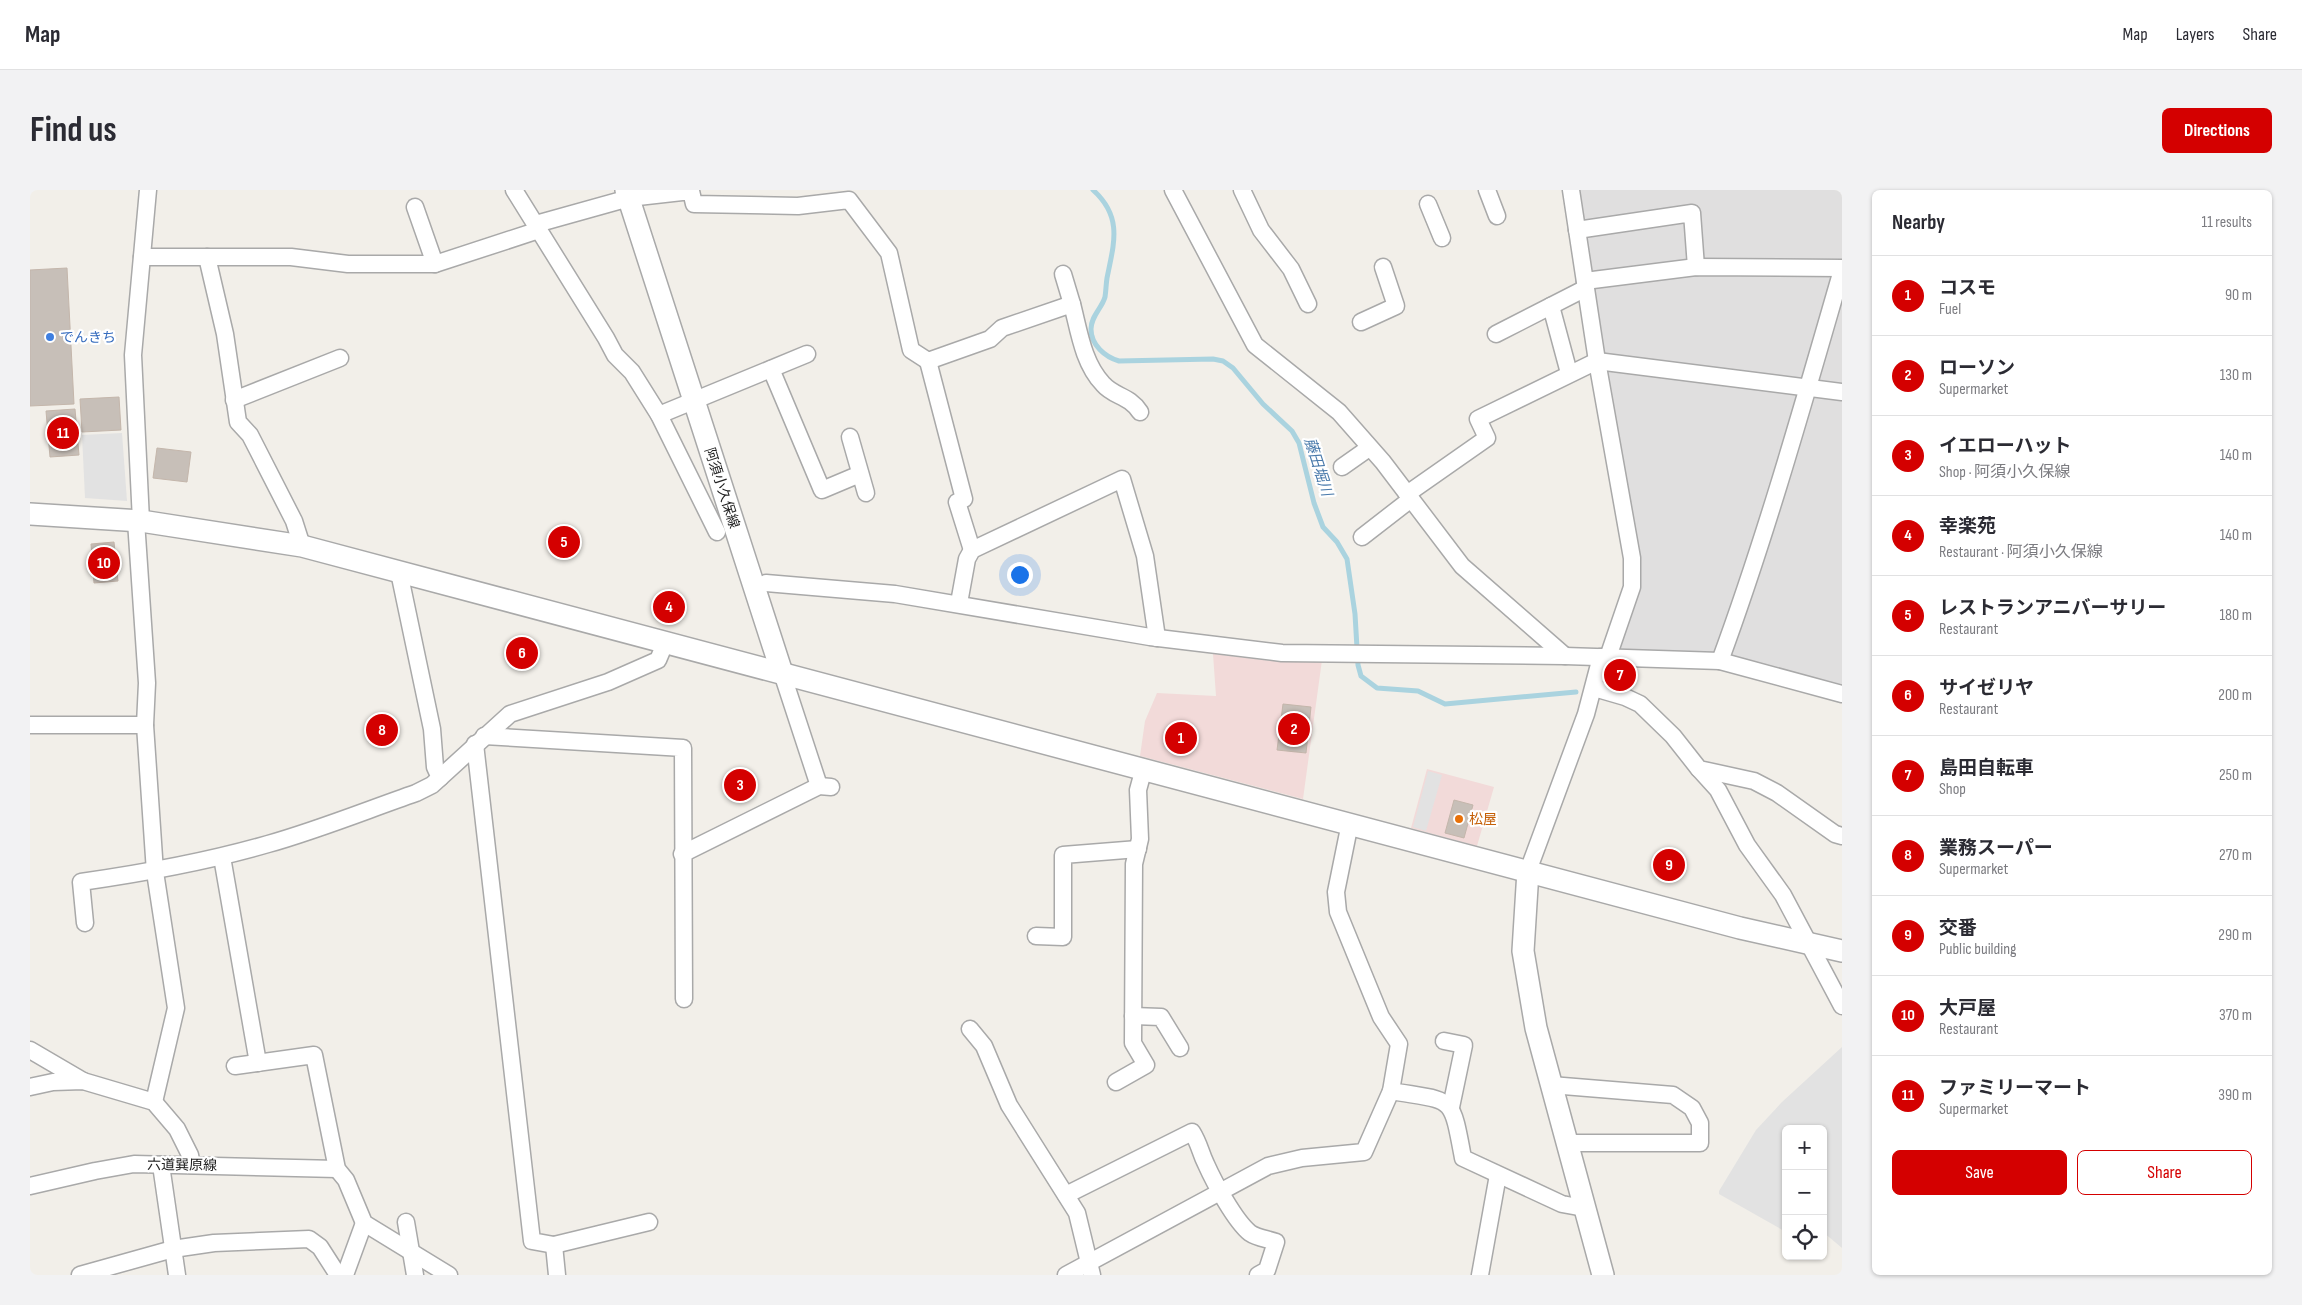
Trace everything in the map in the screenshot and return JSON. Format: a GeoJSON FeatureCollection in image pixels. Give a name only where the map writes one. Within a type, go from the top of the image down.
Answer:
{"type":"FeatureCollection","features":[{"type":"Feature","properties":{"kind":"street"},"geometry":{"type":"LineString","coordinates":[[148,190],[132,355],[138,521],[147,683],[145,726],[155,872],[176,1008],[154,1102]]}},
{"type":"Feature","properties":{"kind":"street"},"geometry":{"type":"LineString","coordinates":[[514,190],[615,355],[632,372],[659,415],[717,532]]}},
{"type":"Feature","properties":{"kind":"street"},"geometry":{"type":"LineString","coordinates":[[1173,190],[1255,345],[1339,412],[1409,497],[1462,566],[1565,656]]}},
{"type":"Feature","properties":{"kind":"street"},"geometry":{"type":"LineString","coordinates":[[1242,190],[1261,230],[1291,269],[1308,304]]}},
{"type":"Feature","properties":{"kind":"street"},"geometry":{"type":"LineString","coordinates":[[1487,190],[1497,216]]}},
{"type":"Feature","properties":{"kind":"street"},"geometry":{"type":"LineString","coordinates":[[1571,190],[1597,361],[1632,558],[1632,587],[1604,657],[1528,871],[1523,951],[1536,1028],[1603,1275]]}},
{"type":"Feature","properties":{"kind":"street"},"geometry":{"type":"LineString","coordinates":[[142,257],[291,257],[348,264],[435,264],[627,194],[691,191],[694,204],[798,206],[848,195],[889,253],[911,350],[928,361],[964,499],[957,502],[972,550]]}},
{"type":"Feature","properties":{"kind":"street","name":"阿須小久保線"},"geometry":{"type":"LineString","coordinates":[[627,194],[782,673],[825,786],[682,854]]}},
{"type":"Feature","properties":{"kind":"street"},"geometry":{"type":"LineString","coordinates":[[1428,204],[1442,238]]}},
{"type":"Feature","properties":{"kind":"street"},"geometry":{"type":"LineString","coordinates":[[415,207],[435,264]]}},
{"type":"Feature","properties":{"kind":"street"},"geometry":{"type":"LineString","coordinates":[[1577,230],[1692,213],[1696,267]]}},
{"type":"Feature","properties":{"kind":"street"},"geometry":{"type":"LineString","coordinates":[[207,257],[225,334],[238,422],[250,434],[294,522],[302,546]]}},
{"type":"Feature","properties":{"kind":"street"},"geometry":{"type":"LineString","coordinates":[[1496,334],[1550,306],[1586,284],[1696,267],[1842,269],[1808,387],[1738,612],[1720,661]]}},
{"type":"Feature","properties":{"kind":"street"},"geometry":{"type":"LineString","coordinates":[[1361,322],[1396,306],[1382,268]]}},
{"type":"Feature","properties":{"kind":"street"},"geometry":{"type":"LineString","coordinates":[[1063,274],[1088,364],[1104,386],[1133,401],[1140,412]]}},
{"type":"Feature","properties":{"kind":"street"},"geometry":{"type":"LineString","coordinates":[[928,361],[990,339],[1002,328],[1072,304]]}},
{"type":"Feature","properties":{"kind":"street"},"geometry":{"type":"LineString","coordinates":[[1550,306],[1569,373]]}},
{"type":"Feature","properties":{"kind":"street"},"geometry":{"type":"LineString","coordinates":[[659,415],[807,354]]}},
{"type":"Feature","properties":{"kind":"street"},"geometry":{"type":"LineString","coordinates":[[234,400],[340,358]]}},
{"type":"Feature","properties":{"kind":"street"},"geometry":{"type":"LineString","coordinates":[[1362,537],[1409,497],[1487,438],[1478,419],[1597,361],[1842,392]]}},
{"type":"Feature","properties":{"kind":"street"},"geometry":{"type":"LineString","coordinates":[[771,369],[822,490],[860,474]]}},
{"type":"Feature","properties":{"kind":"street"},"geometry":{"type":"LineString","coordinates":[[850,437],[866,493]]}},
{"type":"Feature","properties":{"kind":"street"},"geometry":{"type":"LineString","coordinates":[[1342,468],[1369,448]]}},
{"type":"Feature","properties":{"kind":"street"},"geometry":{"type":"LineString","coordinates":[[960,603],[967,559],[972,550],[1122,479],[1145,556],[1157,638]]}},
{"type":"Feature","properties":{"kind":"street"},"geometry":{"type":"LineString","coordinates":[[30,514],[138,521],[302,546],[1528,871],[1810,945],[1842,951]]}},
{"type":"Feature","properties":{"kind":"street"},"geometry":{"type":"LineString","coordinates":[[399,572],[432,729],[435,767],[440,778]]}},
{"type":"Feature","properties":{"kind":"street"},"geometry":{"type":"LineString","coordinates":[[766,583],[895,594],[960,603],[1157,638],[1282,653],[1565,656],[1720,661],[1842,694]]}},
{"type":"Feature","properties":{"kind":"street"},"geometry":{"type":"LineString","coordinates":[[85,924],[81,882],[155,872],[222,857],[270,844],[416,793],[440,778],[480,740],[516,710],[608,682],[658,660],[666,641]]}},
{"type":"Feature","properties":{"kind":"street"},"geometry":{"type":"LineString","coordinates":[[1594,688],[1625,697],[1640,704],[1674,736],[1718,790],[1748,845],[1783,895],[1842,1006]]}},
{"type":"Feature","properties":{"kind":"street"},"geometry":{"type":"LineString","coordinates":[[30,725],[145,726]]}},
{"type":"Feature","properties":{"kind":"street"},"geometry":{"type":"LineString","coordinates":[[480,740],[683,748],[684,999]]}},
{"type":"Feature","properties":{"kind":"street"},"geometry":{"type":"LineString","coordinates":[[480,740],[532,1241],[554,1245],[650,1222]]}},
{"type":"Feature","properties":{"kind":"street"},"geometry":{"type":"LineString","coordinates":[[1116,1082],[1146,1065],[1133,1043],[1134,864],[1140,839],[1138,790],[1144,768]]}},
{"type":"Feature","properties":{"kind":"street"},"geometry":{"type":"LineString","coordinates":[[1699,769],[1754,781],[1777,793],[1835,834],[1842,836]]}},
{"type":"Feature","properties":{"kind":"street"},"geometry":{"type":"LineString","coordinates":[[1066,1275],[1090,1270],[1220,1190],[1268,1166],[1302,1158],[1364,1152],[1391,1091],[1399,1044],[1381,1017],[1338,912],[1336,892],[1350,823]]}},
{"type":"Feature","properties":{"kind":"street"},"geometry":{"type":"LineString","coordinates":[[1036,936],[1063,937],[1064,855],[1138,849]]}},
{"type":"Feature","properties":{"kind":"street"},"geometry":{"type":"LineString","coordinates":[[222,857],[258,1063]]}},
{"type":"Feature","properties":{"kind":"street"},"geometry":{"type":"LineString","coordinates":[[1133,1016],[1160,1018],[1180,1048]]}},
{"type":"Feature","properties":{"kind":"street"},"geometry":{"type":"LineString","coordinates":[[970,1029],[984,1046],[1009,1105],[1077,1213],[1090,1270]]}},
{"type":"Feature","properties":{"kind":"street"},"geometry":{"type":"LineString","coordinates":[[1444,1040],[1464,1045],[1451,1107]]}},
{"type":"Feature","properties":{"kind":"street"},"geometry":{"type":"LineString","coordinates":[[30,1050],[83,1081],[154,1102],[177,1129],[190,1155],[192,1165]]}},
{"type":"Feature","properties":{"kind":"street"},"geometry":{"type":"LineString","coordinates":[[235,1066],[314,1055],[337,1169],[346,1180],[364,1222],[449,1275]]}},
{"type":"Feature","properties":{"kind":"street"},"geometry":{"type":"LineString","coordinates":[[30,1087],[53,1082],[83,1081]]}},
{"type":"Feature","properties":{"kind":"street"},"geometry":{"type":"LineString","coordinates":[[1552,1085],[1673,1095],[1692,1108],[1700,1123],[1700,1143],[1567,1143]]}},
{"type":"Feature","properties":{"kind":"street"},"geometry":{"type":"LineString","coordinates":[[1391,1091],[1444,1100],[1451,1107],[1456,1119],[1463,1158],[1562,1204],[1584,1208]]}},
{"type":"Feature","properties":{"kind":"street"},"geometry":{"type":"LineString","coordinates":[[1066,1195],[1192,1132],[1202,1147],[1204,1161],[1220,1190],[1251,1234],[1276,1242],[1267,1270],[1258,1275]]}},
{"type":"Feature","properties":{"kind":"street","name":"六道巽原線"},"geometry":{"type":"LineString","coordinates":[[30,1186],[134,1164],[337,1169]]}},
{"type":"Feature","properties":{"kind":"street"},"geometry":{"type":"LineString","coordinates":[[161,1165],[177,1275]]}},
{"type":"Feature","properties":{"kind":"street"},"geometry":{"type":"LineString","coordinates":[[1480,1275],[1498,1175]]}},
{"type":"Feature","properties":{"kind":"street"},"geometry":{"type":"LineString","coordinates":[[345,1275],[364,1222]]}},
{"type":"Feature","properties":{"kind":"street"},"geometry":{"type":"LineString","coordinates":[[406,1222],[415,1275]]}},
{"type":"Feature","properties":{"kind":"street"},"geometry":{"type":"LineString","coordinates":[[80,1275],[173,1249],[214,1243],[309,1239],[320,1247],[338,1275]]}},
{"type":"Feature","properties":{"kind":"street"},"geometry":{"type":"LineString","coordinates":[[554,1245],[557,1275]]}},
{"type":"Feature","properties":{"kind":"shaded area"},"geometry":{"type":"Polygon","coordinates":[[[1571,190],[1842,190],[1842,694],[1720,661],[1608,657],[1632,587],[1571,190]]]}},
{"type":"Feature","properties":{"kind":"shaded area"},"geometry":{"type":"Polygon","coordinates":[[[122,433],[127,501],[85,498],[82,435],[122,433]]]}},
{"type":"Feature","properties":{"kind":"shaded area"},"geometry":{"type":"Polygon","coordinates":[[[1213,654],[1272,661],[1322,660],[1303,799],[1140,756],[1145,721],[1157,693],[1216,696],[1213,654]]]}},
{"type":"Feature","properties":{"kind":"shaded area"},"geometry":{"type":"Polygon","coordinates":[[[1427,769],[1494,787],[1477,846],[1411,828],[1427,769]]]}},
{"type":"Feature","properties":{"kind":"shaded area"},"geometry":{"type":"Polygon","coordinates":[[[1428,771],[1442,775],[1426,831],[1413,827],[1428,771]]]}},
{"type":"Feature","properties":{"kind":"shaded area"},"geometry":{"type":"Polygon","coordinates":[[[1842,1047],[1842,1248],[1827,1235],[1827,1125],[1782,1125],[1782,1230],[1719,1194],[1719,1191],[1756,1130],[1782,1102],[1842,1047]]]}},
{"type":"Feature","properties":{"kind":"building","name":"でんきち"},"geometry":{"type":"Polygon","coordinates":[[[67,268],[74,404],[30,406],[30,270],[67,268]]]}},
{"type":"Feature","properties":{"kind":"building"},"geometry":{"type":"Polygon","coordinates":[[[119,397],[121,430],[82,432],[80,399],[119,397]]]}},
{"type":"Feature","properties":{"kind":"building"},"geometry":{"type":"Polygon","coordinates":[[[75,409],[79,455],[50,457],[46,411],[75,409]]]}},
{"type":"Feature","properties":{"kind":"building"},"geometry":{"type":"Polygon","coordinates":[[[157,448],[191,452],[187,482],[153,478],[157,448]]]}},
{"type":"Feature","properties":{"kind":"building"},"geometry":{"type":"Polygon","coordinates":[[[114,542],[118,581],[94,583],[91,544],[114,542]]]}},
{"type":"Feature","properties":{"kind":"building"},"geometry":{"type":"Polygon","coordinates":[[[1283,704],[1311,707],[1306,753],[1277,750],[1283,704]]]}},
{"type":"Feature","properties":{"kind":"building","name":"松屋"},"geometry":{"type":"Polygon","coordinates":[[[1454,800],[1473,805],[1464,838],[1445,833],[1454,800]]]}},
{"type":"Feature","properties":{"kind":"waterway","name":"藤田堀川"},"geometry":{"type":"LineString","coordinates":[[1093,190],[1103,200],[1109,210],[1114,231],[1105,297],[1091,324],[1093,340],[1100,350],[1109,357],[1119,361],[1213,359],[1223,361],[1233,368],[1263,404],[1292,431],[1299,443],[1314,503],[1323,527],[1337,542],[1347,559],[1355,614],[1358,665],[1361,676],[1377,688],[1418,691],[1445,704],[1576,692]]}},
{"type":"Feature","properties":{"kind":"place","name":"でんきち"},"geometry":{"type":"Point","coordinates":[50,337]}},
{"type":"Feature","properties":{"kind":"place","name":"ファミリーマート"},"geometry":{"type":"Point","coordinates":[63,433]}},
{"type":"Feature","properties":{"kind":"place","name":"レストランアニバーサリー"},"geometry":{"type":"Point","coordinates":[564,542]}},
{"type":"Feature","properties":{"kind":"place","name":"大戸屋"},"geometry":{"type":"Point","coordinates":[104,563]}},
{"type":"Feature","properties":{"kind":"place","name":"幸楽苑"},"geometry":{"type":"Point","coordinates":[669,607]}},
{"type":"Feature","properties":{"kind":"place","name":"サイゼリヤ"},"geometry":{"type":"Point","coordinates":[522,653]}},
{"type":"Feature","properties":{"kind":"place","name":"島田自転車"},"geometry":{"type":"Point","coordinates":[1620,675]}},
{"type":"Feature","properties":{"kind":"place","name":"ローソン"},"geometry":{"type":"Point","coordinates":[1294,729]}},
{"type":"Feature","properties":{"kind":"place","name":"業務スーパー"},"geometry":{"type":"Point","coordinates":[382,730]}},
{"type":"Feature","properties":{"kind":"place","name":"コスモ"},"geometry":{"type":"Point","coordinates":[1181,738]}},
{"type":"Feature","properties":{"kind":"place","name":"イエローハット"},"geometry":{"type":"Point","coordinates":[740,785]}},
{"type":"Feature","properties":{"kind":"place","name":"松屋"},"geometry":{"type":"Point","coordinates":[1459,819]}},
{"type":"Feature","properties":{"kind":"place","name":"交番"},"geometry":{"type":"Point","coordinates":[1669,865]}}]}
